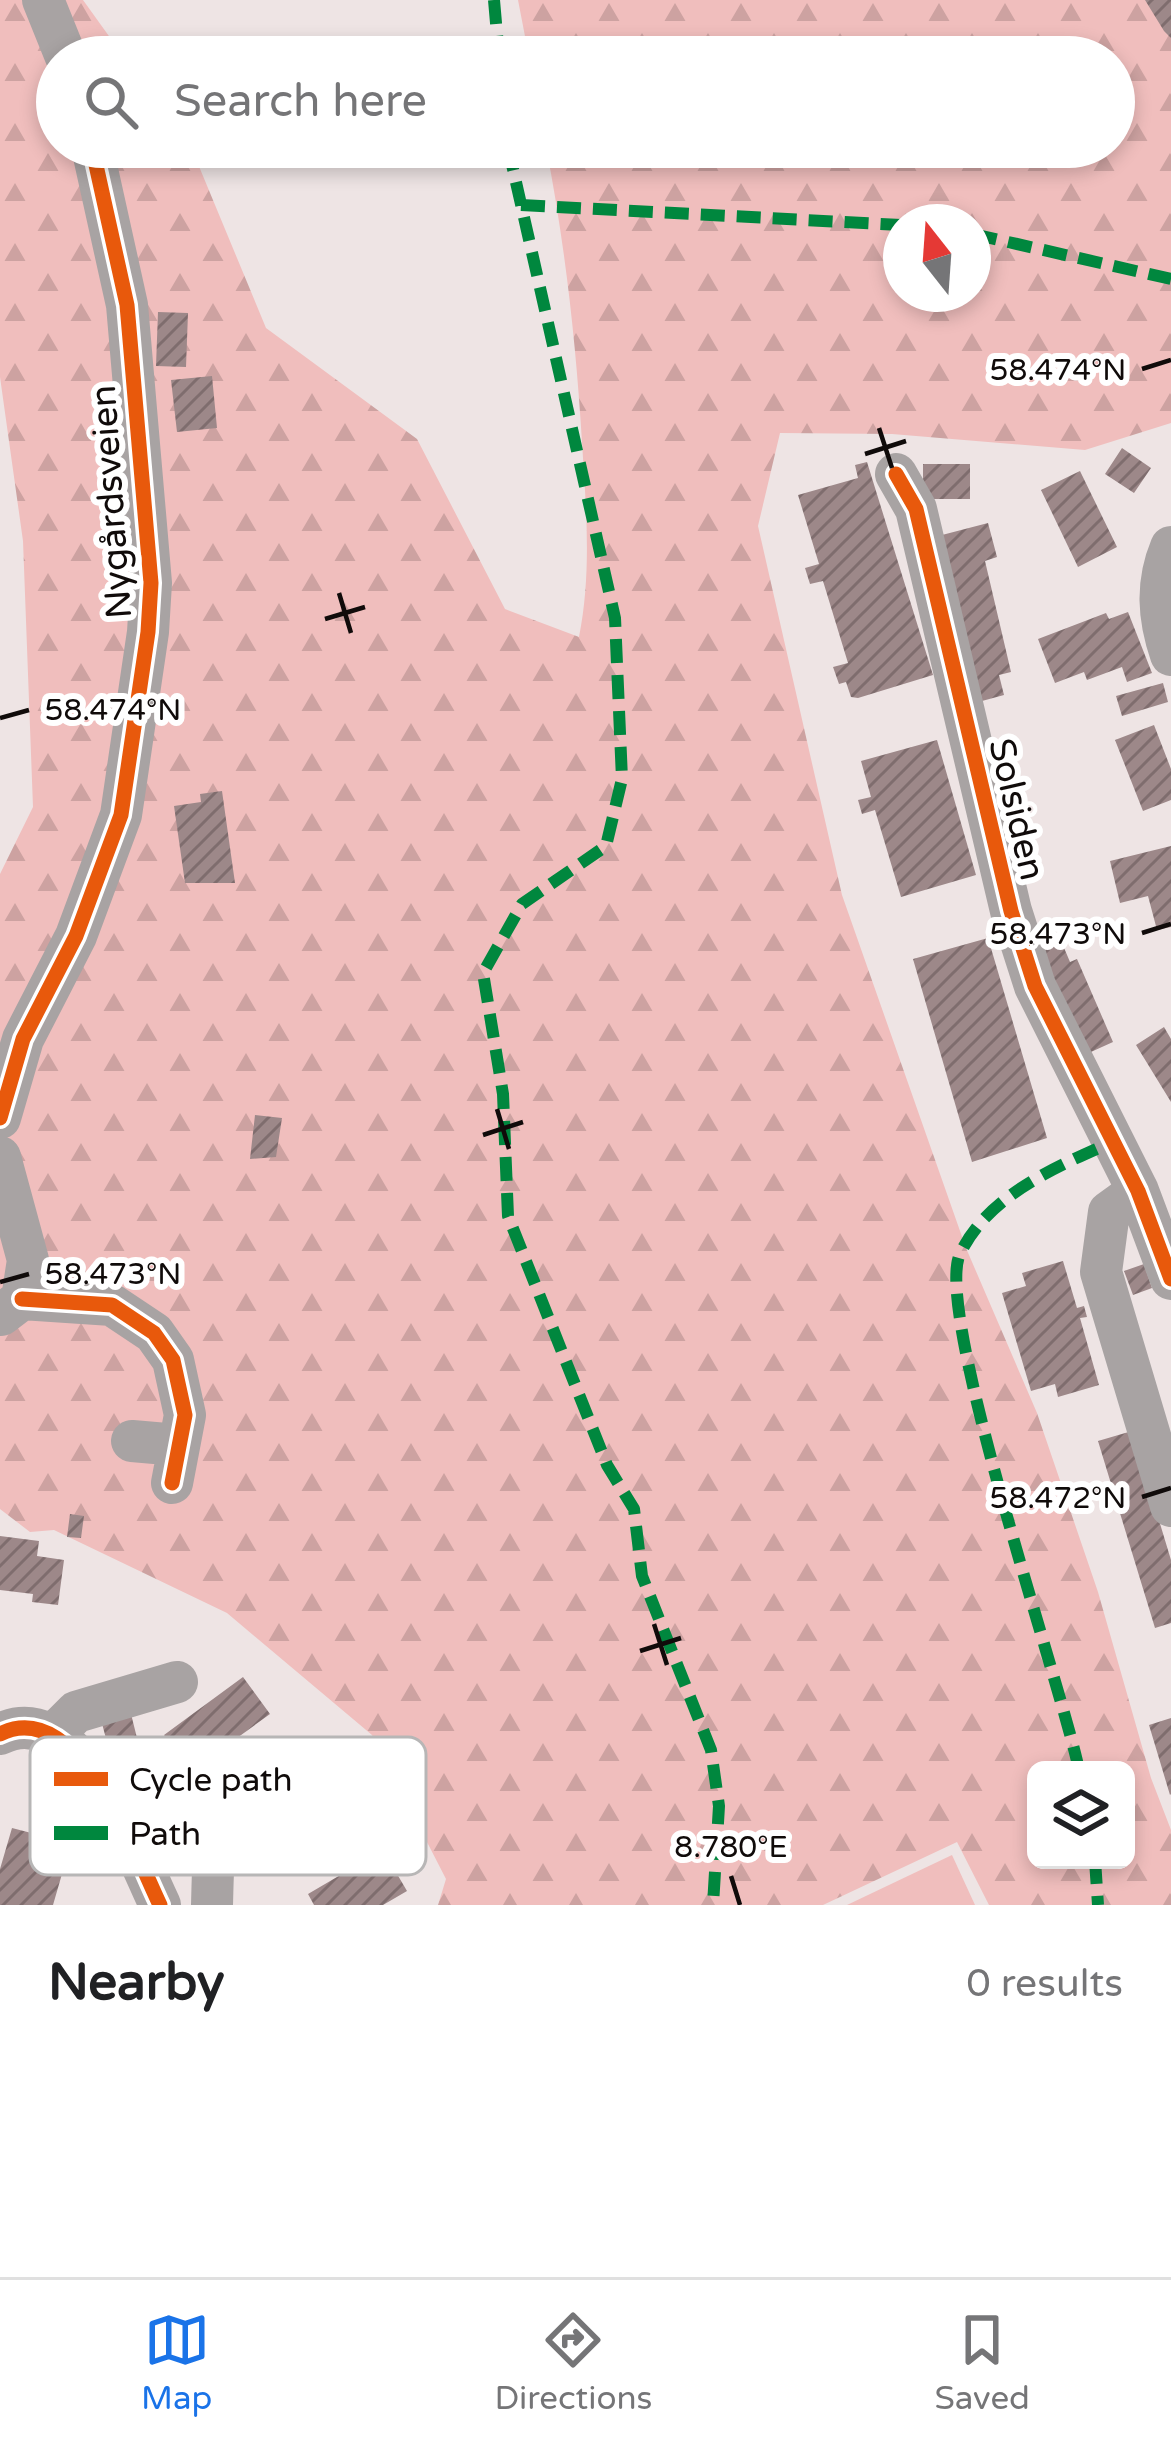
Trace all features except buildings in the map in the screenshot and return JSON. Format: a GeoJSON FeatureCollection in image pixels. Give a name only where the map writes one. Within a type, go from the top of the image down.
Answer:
{"type":"FeatureCollection","features":[{"type":"Feature","properties":{"kind":"street"},"geometry":{"type":"LineString","coordinates":[[43,0],[58,36]]}},
{"type":"Feature","properties":{"kind":"street","name":"Nygårdsveien"},"geometry":{"type":"LineString","coordinates":[[0,1118],[23,1039],[76,936],[121,814],[148,632],[151,583],[127,305],[97,168]]}},
{"type":"Feature","properties":{"kind":"street","name":"Solsiden"},"geometry":{"type":"LineString","coordinates":[[896,474],[916,509],[1011,911],[1035,986],[1138,1191],[1171,1279]]}},
{"type":"Feature","properties":{"kind":"street"},"geometry":{"type":"LineString","coordinates":[[1171,547],[1161,570],[1159,610],[1171,655]]}},
{"type":"Feature","properties":{"kind":"street"},"geometry":{"type":"LineString","coordinates":[[0,1157],[28,1260],[11,1307],[112,1305],[154,1333],[180,1382],[185,1415],[175,1464],[132,1441]]}},
{"type":"Feature","properties":{"kind":"street"},"geometry":{"type":"LineString","coordinates":[[1138,1191],[1109,1212],[1100,1273],[1171,1506]]}},
{"type":"Feature","properties":{"kind":"street"},"geometry":{"type":"LineString","coordinates":[[55,1733],[76,1712],[177,1682]]}},
{"type":"Feature","properties":{"kind":"street"},"geometry":{"type":"LineString","coordinates":[[0,1734],[26,1727],[59,1737]]}},
{"type":"Feature","properties":{"kind":"street"},"geometry":{"type":"LineString","coordinates":[[146,1875],[160,1905]]}},
{"type":"Feature","properties":{"kind":"street"},"geometry":{"type":"LineString","coordinates":[[212,1905],[215,1875]]}},
{"type":"Feature","properties":{"kind":"green space"},"geometry":{"type":"Polygon","coordinates":[[[0,0],[83,0],[109,36],[36,36],[36,168],[200,168],[266,328],[417,439],[505,609],[579,637],[587,540],[580,405],[549,168],[1135,168],[1135,36],[525,36],[518,0],[1166,0],[1171,9],[1171,423],[1085,450],[892,434],[780,433],[758,526],[842,895],[966,1248],[1037,1413],[1098,1592],[1151,1778],[1171,1830],[1171,1905],[989,1905],[957,1842],[823,1905],[438,1905],[446,1879],[426,1840],[426,1737],[373,1737],[227,1613],[54,1530],[30,1532],[0,1509],[0,874],[33,807],[23,541],[0,377],[0,0]]]}},
{"type":"Feature","properties":{"kind":"green space"},"geometry":{"type":"Polygon","coordinates":[[[952,1855],[975,1905],[847,1905],[952,1855]]]}},
{"type":"Feature","properties":{"kind":"marked path"},"geometry":{"type":"LineString","coordinates":[[494,0],[497,36]]}},
{"type":"Feature","properties":{"kind":"marked path"},"geometry":{"type":"LineString","coordinates":[[513,168],[615,618],[622,779],[606,846],[522,904],[483,973],[503,1094],[508,1216],[607,1465],[634,1509],[642,1576],[711,1750],[719,1806],[713,1905]]}},
{"type":"Feature","properties":{"kind":"marked path"},"geometry":{"type":"LineString","coordinates":[[521,205],[883,224]]}},
{"type":"Feature","properties":{"kind":"marked path"},"geometry":{"type":"LineString","coordinates":[[991,238],[1171,279]]}},
{"type":"Feature","properties":{"kind":"marked path"},"geometry":{"type":"LineString","coordinates":[[1077,1761],[981,1419],[957,1289],[960,1254],[988,1215],[1026,1185],[1112,1142]]}},
{"type":"Feature","properties":{"kind":"marked path"},"geometry":{"type":"LineString","coordinates":[[1096,1869],[1098,1905]]}},
{"type":"Feature","properties":{"kind":"cycle path"},"geometry":{"type":"LineString","coordinates":[[0,1118],[23,1039],[76,936],[121,815],[148,632],[151,583],[127,305],[97,168]]}},
{"type":"Feature","properties":{"kind":"cycle path"},"geometry":{"type":"LineString","coordinates":[[896,474],[916,509],[1011,911],[1035,986],[1138,1191],[1171,1279]]}},
{"type":"Feature","properties":{"kind":"cycle path"},"geometry":{"type":"LineString","coordinates":[[22,1299],[112,1305],[154,1333],[173,1360],[185,1415],[172,1483]]}},
{"type":"Feature","properties":{"kind":"cycle path"},"geometry":{"type":"LineString","coordinates":[[0,1734],[28,1728],[54,1737]]}},
{"type":"Feature","properties":{"kind":"cycle path"},"geometry":{"type":"LineString","coordinates":[[146,1875],[160,1905]]}}]}
